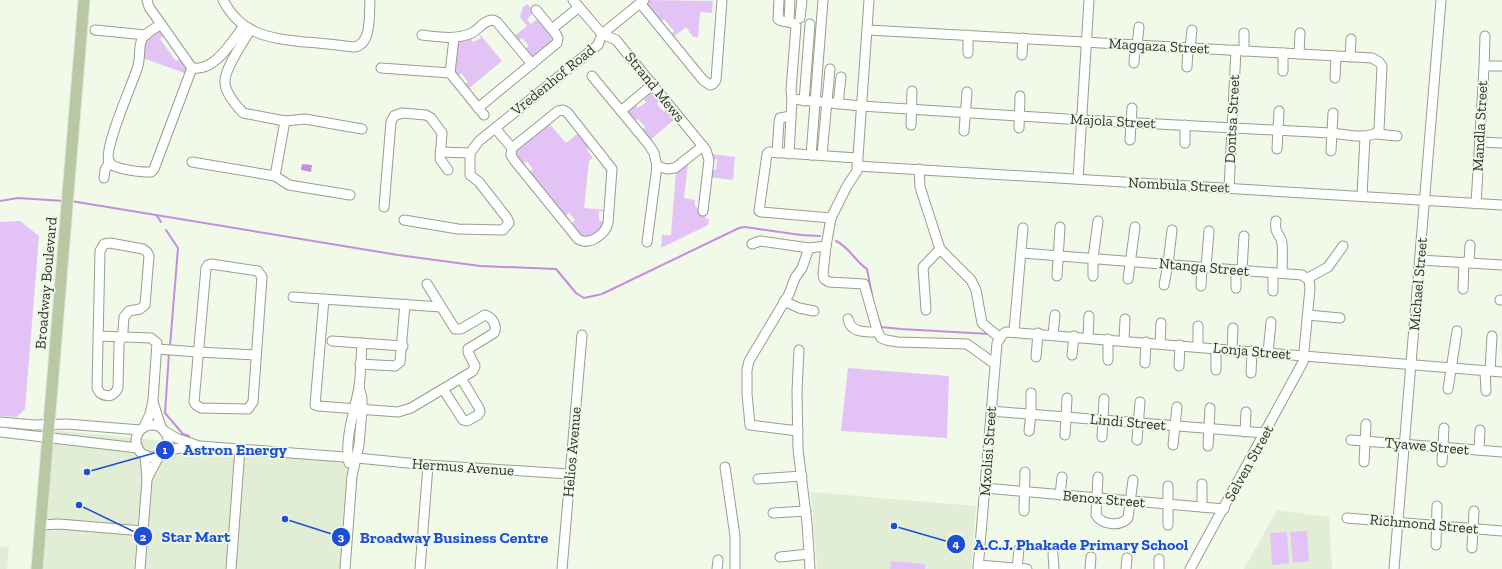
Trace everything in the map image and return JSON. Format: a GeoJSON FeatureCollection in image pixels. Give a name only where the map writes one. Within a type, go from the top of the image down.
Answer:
{"type":"FeatureCollection","features":[{"type":"Feature","properties":{"kind":"main road","name":"Broadway Boulevard"},"geometry":{"type":"LineString","coordinates":[[37,569],[84,0]]}},
{"type":"Feature","properties":{"kind":"street"},"geometry":{"type":"LineString","coordinates":[[147,0],[149,7],[192,68]]}},
{"type":"Feature","properties":{"kind":"street"},"geometry":{"type":"LineString","coordinates":[[223,0],[234,16],[247,28],[271,38],[354,47],[360,46],[366,39],[370,0]]}},
{"type":"Feature","properties":{"kind":"street"},"geometry":{"type":"LineString","coordinates":[[602,34],[642,2],[703,80],[710,85],[716,80],[722,0]]}},
{"type":"Feature","properties":{"kind":"street"},"geometry":{"type":"LineString","coordinates":[[779,0],[778,19],[793,23],[796,26],[791,90],[792,99],[789,154]]}},
{"type":"Feature","properties":{"kind":"street"},"geometry":{"type":"LineString","coordinates":[[789,22],[790,0]]}},
{"type":"Feature","properties":{"kind":"street"},"geometry":{"type":"LineString","coordinates":[[800,18],[802,0]]}},
{"type":"Feature","properties":{"kind":"street"},"geometry":{"type":"LineString","coordinates":[[811,155],[823,0]]}},
{"type":"Feature","properties":{"kind":"street"},"geometry":{"type":"LineString","coordinates":[[869,0],[868,30],[855,175],[847,186],[831,218],[826,246],[823,274],[824,279],[829,282],[864,284],[881,338],[886,340],[967,344],[995,364]]}},
{"type":"Feature","properties":{"kind":"street"},"geometry":{"type":"LineString","coordinates":[[1078,179],[1089,0]]}},
{"type":"Feature","properties":{"kind":"street","name":"Michael Street"},"geometry":{"type":"LineString","coordinates":[[1394,569],[1441,0]]}},
{"type":"Feature","properties":{"kind":"street"},"geometry":{"type":"LineString","coordinates":[[552,29],[576,3]]}},
{"type":"Feature","properties":{"kind":"street","name":"Vredenhof Road"},"geometry":{"type":"LineString","coordinates":[[470,154],[479,141],[598,45],[602,34],[576,3]]}},
{"type":"Feature","properties":{"kind":"street"},"geometry":{"type":"LineString","coordinates":[[478,108],[557,43],[557,36],[536,10]]}},
{"type":"Feature","properties":{"kind":"street"},"geometry":{"type":"LineString","coordinates":[[422,35],[458,38],[473,32],[488,20],[495,20],[532,64]]}},
{"type":"Feature","properties":{"kind":"street"},"geometry":{"type":"LineString","coordinates":[[161,24],[146,35],[141,42],[140,60],[137,70],[110,143],[108,157],[110,162],[115,167],[144,172],[151,172],[154,169],[192,68]]}},
{"type":"Feature","properties":{"kind":"street"},"geometry":{"type":"LineString","coordinates":[[804,101],[810,24]]}},
{"type":"Feature","properties":{"kind":"street"},"geometry":{"type":"LineString","coordinates":[[1134,64],[1138,27]]}},
{"type":"Feature","properties":{"kind":"street"},"geometry":{"type":"LineString","coordinates":[[192,68],[199,68],[213,64],[247,28]]}},
{"type":"Feature","properties":{"kind":"street"},"geometry":{"type":"LineString","coordinates":[[247,28],[225,81],[226,89],[242,111],[246,114],[285,121],[305,119],[362,129]]}},
{"type":"Feature","properties":{"kind":"street"},"geometry":{"type":"LineString","coordinates":[[95,30],[146,35]]}},
{"type":"Feature","properties":{"kind":"street","name":"Magqaza Street"},"geometry":{"type":"LineString","coordinates":[[868,30],[1372,58],[1379,62],[1382,66],[1377,132]]}},
{"type":"Feature","properties":{"kind":"street"},"geometry":{"type":"LineString","coordinates":[[1187,67],[1192,30]]}},
{"type":"Feature","properties":{"kind":"street","name":"Dontsa Street"},"geometry":{"type":"LineString","coordinates":[[1228,188],[1232,127],[1240,51],[1244,33]]}},
{"type":"Feature","properties":{"kind":"street"},"geometry":{"type":"LineString","coordinates":[[1299,54],[1300,33]]}},
{"type":"Feature","properties":{"kind":"street","name":"Strand Mews"},"geometry":{"type":"LineString","coordinates":[[602,34],[616,40],[708,154],[709,160],[703,211]]}},
{"type":"Feature","properties":{"kind":"street"},"geometry":{"type":"LineString","coordinates":[[968,35],[968,53]]}},
{"type":"Feature","properties":{"kind":"street"},"geometry":{"type":"LineString","coordinates":[[1484,68],[1485,36]]}},
{"type":"Feature","properties":{"kind":"street"},"geometry":{"type":"LineString","coordinates":[[454,38],[450,73],[484,115]]}},
{"type":"Feature","properties":{"kind":"street"},"geometry":{"type":"LineString","coordinates":[[1022,55],[1023,38]]}},
{"type":"Feature","properties":{"kind":"street"},"geometry":{"type":"LineString","coordinates":[[1350,57],[1351,39]]}},
{"type":"Feature","properties":{"kind":"street"},"geometry":{"type":"LineString","coordinates":[[1283,53],[1283,71]]}},
{"type":"Feature","properties":{"kind":"street"},"geometry":{"type":"LineString","coordinates":[[1335,78],[1336,56]]}},
{"type":"Feature","properties":{"kind":"street","name":"Mandla Street"},"geometry":{"type":"LineString","coordinates":[[1476,204],[1484,68],[1486,66],[1502,66]]}},
{"type":"Feature","properties":{"kind":"street"},"geometry":{"type":"LineString","coordinates":[[381,68],[450,73]]}},
{"type":"Feature","properties":{"kind":"street"},"geometry":{"type":"LineString","coordinates":[[822,155],[830,69]]}},
{"type":"Feature","properties":{"kind":"street"},"geometry":{"type":"LineString","coordinates":[[592,76],[654,153],[657,166],[647,242]]}},
{"type":"Feature","properties":{"kind":"street"},"geometry":{"type":"LineString","coordinates":[[838,104],[841,77]]}},
{"type":"Feature","properties":{"kind":"street"},"geometry":{"type":"LineString","coordinates":[[621,111],[653,84]]}},
{"type":"Feature","properties":{"kind":"street"},"geometry":{"type":"LineString","coordinates":[[911,125],[912,91]]}},
{"type":"Feature","properties":{"kind":"street"},"geometry":{"type":"LineString","coordinates":[[964,131],[967,92]]}},
{"type":"Feature","properties":{"kind":"street"},"geometry":{"type":"LineString","coordinates":[[1019,128],[1020,96]]}},
{"type":"Feature","properties":{"kind":"street","name":"Majola Street"},"geometry":{"type":"LineString","coordinates":[[792,99],[861,106],[1082,120],[1331,133],[1365,137],[1377,132]]}},
{"type":"Feature","properties":{"kind":"street"},"geometry":{"type":"LineString","coordinates":[[1130,140],[1132,108]]}},
{"type":"Feature","properties":{"kind":"street"},"geometry":{"type":"LineString","coordinates":[[495,128],[512,148],[511,155],[514,160],[578,238],[583,242],[590,242],[606,229],[608,223],[612,169],[567,112],[563,110],[558,111],[512,148]]}},
{"type":"Feature","properties":{"kind":"street"},"geometry":{"type":"LineString","coordinates":[[1277,150],[1279,111]]}},
{"type":"Feature","properties":{"kind":"street"},"geometry":{"type":"LineString","coordinates":[[384,207],[391,122],[394,116],[402,113],[426,115],[431,118],[442,133],[440,159],[448,170]]}},
{"type":"Feature","properties":{"kind":"street"},"geometry":{"type":"LineString","coordinates":[[1330,151],[1333,113]]}},
{"type":"Feature","properties":{"kind":"street"},"geometry":{"type":"LineString","coordinates":[[791,116],[782,117],[778,122],[777,153],[769,152],[767,154],[759,211],[831,218]]}},
{"type":"Feature","properties":{"kind":"street"},"geometry":{"type":"LineString","coordinates":[[275,176],[285,121]]}},
{"type":"Feature","properties":{"kind":"street"},"geometry":{"type":"LineString","coordinates":[[1185,125],[1185,144]]}},
{"type":"Feature","properties":{"kind":"street"},"geometry":{"type":"LineString","coordinates":[[1377,132],[1397,136]]}},
{"type":"Feature","properties":{"kind":"street"},"geometry":{"type":"LineString","coordinates":[[1362,196],[1365,137]]}},
{"type":"Feature","properties":{"kind":"street"},"geometry":{"type":"LineString","coordinates":[[1480,142],[1502,143]]}},
{"type":"Feature","properties":{"kind":"street"},"geometry":{"type":"LineString","coordinates":[[657,166],[667,169],[675,168],[703,146]]}},
{"type":"Feature","properties":{"kind":"street"},"geometry":{"type":"LineString","coordinates":[[404,220],[458,229],[503,230],[507,227],[509,223],[507,218],[479,182],[470,175],[470,154],[440,152]]}},
{"type":"Feature","properties":{"kind":"street","name":"Nombula Street"},"geometry":{"type":"LineString","coordinates":[[777,153],[822,155],[857,162],[919,169],[1502,205]]}},
{"type":"Feature","properties":{"kind":"street"},"geometry":{"type":"LineString","coordinates":[[104,178],[105,170],[110,162]]}},
{"type":"Feature","properties":{"kind":"street"},"geometry":{"type":"LineString","coordinates":[[192,162],[275,176],[289,184],[350,195]]}},
{"type":"Feature","properties":{"kind":"street"},"geometry":{"type":"LineString","coordinates":[[919,169],[920,186],[940,249],[971,280],[976,290],[982,323],[1001,336]]}},
{"type":"Feature","properties":{"kind":"street"},"geometry":{"type":"LineString","coordinates":[[1093,276],[1093,258],[1098,221]]}},
{"type":"Feature","properties":{"kind":"street"},"geometry":{"type":"LineString","coordinates":[[1273,291],[1282,242],[1277,236],[1275,227],[1276,221]]}},
{"type":"Feature","properties":{"kind":"street"},"geometry":{"type":"LineString","coordinates":[[1057,276],[1060,227]]}},
{"type":"Feature","properties":{"kind":"street"},"geometry":{"type":"LineString","coordinates":[[1128,279],[1135,227]]}},
{"type":"Feature","properties":{"kind":"street"},"geometry":{"type":"LineString","coordinates":[[1014,331],[1023,228]]}},
{"type":"Feature","properties":{"kind":"street"},"geometry":{"type":"LineString","coordinates":[[1164,285],[1172,230]]}},
{"type":"Feature","properties":{"kind":"street"},"geometry":{"type":"LineString","coordinates":[[1201,286],[1209,231]]}},
{"type":"Feature","properties":{"kind":"street"},"geometry":{"type":"LineString","coordinates":[[1236,288],[1240,270],[1244,236]]}},
{"type":"Feature","properties":{"kind":"street"},"geometry":{"type":"LineString","coordinates":[[752,244],[760,241],[809,248],[826,246]]}},
{"type":"Feature","properties":{"kind":"street"},"geometry":{"type":"LineString","coordinates":[[110,243],[143,249],[149,256],[145,306],[140,309],[129,311],[125,314],[121,337],[119,344],[118,388],[114,394],[109,396],[100,393],[97,388],[100,251],[104,244],[110,243]]}},
{"type":"Feature","properties":{"kind":"street"},"geometry":{"type":"LineString","coordinates":[[1463,289],[1470,244]]}},
{"type":"Feature","properties":{"kind":"street"},"geometry":{"type":"LineString","coordinates":[[1304,356],[1310,284],[1308,278],[1328,267],[1343,246]]}},
{"type":"Feature","properties":{"kind":"street"},"geometry":{"type":"LineString","coordinates":[[798,431],[753,426],[750,424],[747,394],[748,365],[751,357],[789,294],[795,278],[802,268],[809,248]]}},
{"type":"Feature","properties":{"kind":"street"},"geometry":{"type":"LineString","coordinates":[[926,310],[922,267],[940,249]]}},
{"type":"Feature","properties":{"kind":"street","name":"Ntanga Street"},"geometry":{"type":"LineString","coordinates":[[1022,253],[1302,275],[1308,278]]}},
{"type":"Feature","properties":{"kind":"street"},"geometry":{"type":"LineString","coordinates":[[1420,260],[1502,265]]}},
{"type":"Feature","properties":{"kind":"street"},"geometry":{"type":"LineString","coordinates":[[211,264],[258,271],[262,275],[253,402],[248,409],[201,408],[196,405],[194,402],[198,352],[206,268],[208,265],[211,264]]}},
{"type":"Feature","properties":{"kind":"street"},"geometry":{"type":"LineString","coordinates":[[324,299],[316,405],[357,410],[393,412],[403,411],[472,371],[475,368],[475,364],[468,352],[468,349],[494,333],[496,326],[490,317],[485,315],[461,329],[456,330],[453,328],[427,284]]}},
{"type":"Feature","properties":{"kind":"street"},"geometry":{"type":"LineString","coordinates":[[293,296],[441,307]]}},
{"type":"Feature","properties":{"kind":"street"},"geometry":{"type":"LineString","coordinates":[[784,301],[800,308],[814,311]]}},
{"type":"Feature","properties":{"kind":"street"},"geometry":{"type":"LineString","coordinates":[[360,364],[397,365],[402,360],[405,304]]}},
{"type":"Feature","properties":{"kind":"street"},"geometry":{"type":"LineString","coordinates":[[1053,335],[1055,315]]}},
{"type":"Feature","properties":{"kind":"street"},"geometry":{"type":"LineString","coordinates":[[1308,315],[1340,318]]}},
{"type":"Feature","properties":{"kind":"street"},"geometry":{"type":"LineString","coordinates":[[1088,337],[1089,316]]}},
{"type":"Feature","properties":{"kind":"street"},"geometry":{"type":"LineString","coordinates":[[848,319],[850,326],[856,330],[864,332],[878,332]]}},
{"type":"Feature","properties":{"kind":"street"},"geometry":{"type":"LineString","coordinates":[[1124,341],[1125,319]]}},
{"type":"Feature","properties":{"kind":"street"},"geometry":{"type":"LineString","coordinates":[[1268,353],[1271,322]]}},
{"type":"Feature","properties":{"kind":"street"},"geometry":{"type":"LineString","coordinates":[[1160,344],[1162,323]]}},
{"type":"Feature","properties":{"kind":"street"},"geometry":{"type":"LineString","coordinates":[[1198,326],[1198,347]]}},
{"type":"Feature","properties":{"kind":"street"},"geometry":{"type":"LineString","coordinates":[[1232,350],[1233,328]]}},
{"type":"Feature","properties":{"kind":"street","name":"Lonja Street"},"geometry":{"type":"LineString","coordinates":[[1001,336],[1006,332],[1014,331],[1411,366],[1502,372]]}},
{"type":"Feature","properties":{"kind":"street"},"geometry":{"type":"LineString","coordinates":[[1448,390],[1457,331]]}},
{"type":"Feature","properties":{"kind":"street"},"geometry":{"type":"LineString","coordinates":[[1036,356],[1038,333]]}},
{"type":"Feature","properties":{"kind":"street","name":"Helios Avenue"},"geometry":{"type":"LineString","coordinates":[[562,569],[582,335]]}},
{"type":"Feature","properties":{"kind":"street"},"geometry":{"type":"LineString","coordinates":[[98,336],[152,338],[165,349],[256,355]]}},
{"type":"Feature","properties":{"kind":"street","name":"Mxolisi Street"},"geometry":{"type":"LineString","coordinates":[[978,567],[997,343],[1001,336]]}},
{"type":"Feature","properties":{"kind":"street"},"geometry":{"type":"LineString","coordinates":[[1072,355],[1074,336]]}},
{"type":"Feature","properties":{"kind":"street"},"geometry":{"type":"LineString","coordinates":[[1486,391],[1492,336]]}},
{"type":"Feature","properties":{"kind":"street"},"geometry":{"type":"LineString","coordinates":[[1108,339],[1108,360]]}},
{"type":"Feature","properties":{"kind":"street"},"geometry":{"type":"LineString","coordinates":[[332,341],[402,346]]}},
{"type":"Feature","properties":{"kind":"street"},"geometry":{"type":"LineString","coordinates":[[1145,363],[1146,342]]}},
{"type":"Feature","properties":{"kind":"street"},"geometry":{"type":"LineString","coordinates":[[345,569],[352,458],[357,410],[362,398],[359,387],[362,343]]}},
{"type":"Feature","properties":{"kind":"street"},"geometry":{"type":"LineString","coordinates":[[1180,345],[1180,366]]}},
{"type":"Feature","properties":{"kind":"street"},"geometry":{"type":"LineString","coordinates":[[1216,348],[1216,370]]}},
{"type":"Feature","properties":{"kind":"street"},"geometry":{"type":"LineString","coordinates":[[140,569],[147,480],[141,451],[136,439],[153,400],[165,349]]}},
{"type":"Feature","properties":{"kind":"street"},"geometry":{"type":"LineString","coordinates":[[799,350],[798,449],[806,511],[810,569]]}},
{"type":"Feature","properties":{"kind":"street"},"geometry":{"type":"LineString","coordinates":[[1251,373],[1252,351]]}},
{"type":"Feature","properties":{"kind":"street","name":"Selven Street"},"geometry":{"type":"LineString","coordinates":[[1190,569],[1266,433],[1300,369],[1304,356]]}},
{"type":"Feature","properties":{"kind":"street"},"geometry":{"type":"LineString","coordinates":[[443,389],[463,420],[467,421],[478,415],[480,412],[479,408],[462,378]]}},
{"type":"Feature","properties":{"kind":"street"},"geometry":{"type":"LineString","coordinates":[[1029,431],[1031,393]]}},
{"type":"Feature","properties":{"kind":"street"},"geometry":{"type":"LineString","coordinates":[[1065,435],[1067,398]]}},
{"type":"Feature","properties":{"kind":"street"},"geometry":{"type":"LineString","coordinates":[[1102,437],[1104,399]]}},
{"type":"Feature","properties":{"kind":"street"},"geometry":{"type":"LineString","coordinates":[[147,480],[168,442],[153,400]]}},
{"type":"Feature","properties":{"kind":"street"},"geometry":{"type":"LineString","coordinates":[[1137,440],[1140,402]]}},
{"type":"Feature","properties":{"kind":"street"},"geometry":{"type":"LineString","coordinates":[[1173,445],[1176,407]]}},
{"type":"Feature","properties":{"kind":"street"},"geometry":{"type":"LineString","coordinates":[[1208,446],[1210,408]]}},
{"type":"Feature","properties":{"kind":"street","name":"Lindi Street"},"geometry":{"type":"LineString","coordinates":[[991,411],[1266,433]]}},
{"type":"Feature","properties":{"kind":"street"},"geometry":{"type":"LineString","coordinates":[[1245,432],[1246,412]]}},
{"type":"Feature","properties":{"kind":"street"},"geometry":{"type":"LineString","coordinates":[[0,422],[34,425],[50,424],[142,428],[152,425],[163,429],[176,438],[200,446]]}},
{"type":"Feature","properties":{"kind":"street"},"geometry":{"type":"LineString","coordinates":[[1364,462],[1366,424]]}},
{"type":"Feature","properties":{"kind":"street"},"geometry":{"type":"LineString","coordinates":[[1442,462],[1444,428]]}},
{"type":"Feature","properties":{"kind":"street"},"geometry":{"type":"LineString","coordinates":[[1479,450],[1480,430]]}},
{"type":"Feature","properties":{"kind":"street"},"geometry":{"type":"LineString","coordinates":[[0,432],[141,451],[152,456],[162,452],[200,446]]}},
{"type":"Feature","properties":{"kind":"street","name":"Tyawe Street"},"geometry":{"type":"LineString","coordinates":[[1351,440],[1502,452]]}},
{"type":"Feature","properties":{"kind":"street","name":"Hermus Avenue"},"geometry":{"type":"LineString","coordinates":[[200,446],[428,465],[569,474]]}},
{"type":"Feature","properties":{"kind":"street"},"geometry":{"type":"LineString","coordinates":[[230,569],[240,449]]}},
{"type":"Feature","properties":{"kind":"street"},"geometry":{"type":"LineString","coordinates":[[420,569],[428,465]]}},
{"type":"Feature","properties":{"kind":"street"},"geometry":{"type":"LineString","coordinates":[[725,467],[735,536],[735,569]]}},
{"type":"Feature","properties":{"kind":"street"},"geometry":{"type":"LineString","coordinates":[[1024,511],[1025,472]]}},
{"type":"Feature","properties":{"kind":"street"},"geometry":{"type":"LineString","coordinates":[[758,479],[802,476]]}},
{"type":"Feature","properties":{"kind":"street"},"geometry":{"type":"LineString","coordinates":[[1060,495],[1062,476]]}},
{"type":"Feature","properties":{"kind":"street"},"geometry":{"type":"LineString","coordinates":[[1098,477],[1096,498],[1097,517],[1110,524],[1120,524],[1125,522],[1128,518],[1133,480]]}},
{"type":"Feature","properties":{"kind":"street"},"geometry":{"type":"LineString","coordinates":[[1202,484],[1202,507]]}},
{"type":"Feature","properties":{"kind":"street"},"geometry":{"type":"LineString","coordinates":[[1168,486],[1168,525]]}},
{"type":"Feature","properties":{"kind":"street","name":"Benox Street"},"geometry":{"type":"LineString","coordinates":[[985,488],[1224,509]]}},
{"type":"Feature","properties":{"kind":"street"},"geometry":{"type":"LineString","coordinates":[[1436,545],[1437,506]]}},
{"type":"Feature","properties":{"kind":"street"},"geometry":{"type":"LineString","coordinates":[[773,513],[806,511]]}},
{"type":"Feature","properties":{"kind":"street"},"geometry":{"type":"LineString","coordinates":[[1472,548],[1474,511]]}},
{"type":"Feature","properties":{"kind":"street","name":"Richmond Street"},"geometry":{"type":"LineString","coordinates":[[1347,518],[1502,531]]}},
{"type":"Feature","properties":{"kind":"street"},"geometry":{"type":"LineString","coordinates":[[40,525],[59,524],[143,531]]}},
{"type":"Feature","properties":{"kind":"street"},"geometry":{"type":"LineString","coordinates":[[1017,568],[1019,549]]}},
{"type":"Feature","properties":{"kind":"street"},"geometry":{"type":"LineString","coordinates":[[780,557],[809,554]]}},
{"type":"Feature","properties":{"kind":"street"},"geometry":{"type":"LineString","coordinates":[[1053,554],[1054,569]]}},
{"type":"Feature","properties":{"kind":"street"},"geometry":{"type":"LineString","coordinates":[[1090,569],[1091,557]]}},
{"type":"Feature","properties":{"kind":"street"},"geometry":{"type":"LineString","coordinates":[[1126,569],[1127,558]]}},
{"type":"Feature","properties":{"kind":"street"},"geometry":{"type":"LineString","coordinates":[[1158,569],[1159,559]]}},
{"type":"Feature","properties":{"kind":"street"},"geometry":{"type":"LineString","coordinates":[[978,567],[1027,569]]}},
{"type":"Feature","properties":{"kind":"shaded area"},"geometry":{"type":"Polygon","coordinates":[[[648,0],[713,1],[712,13],[700,12],[698,37],[693,37],[686,27],[672,38],[670,35],[674,31],[664,19],[659,23],[646,4],[648,0]]]}},
{"type":"Feature","properties":{"kind":"shaded area"},"geometry":{"type":"Polygon","coordinates":[[[527,4],[533,12],[527,20],[531,24],[536,20],[541,21],[555,40],[532,58],[524,50],[529,46],[522,38],[517,42],[513,37],[527,26],[520,17],[523,7],[527,4]]]}},
{"type":"Feature","properties":{"kind":"shaded area"},"geometry":{"type":"Polygon","coordinates":[[[156,32],[160,32],[165,35],[160,39],[176,61],[181,58],[187,68],[187,74],[143,58],[146,43],[156,32]]]}},
{"type":"Feature","properties":{"kind":"shaded area"},"geometry":{"type":"Polygon","coordinates":[[[478,32],[502,61],[467,90],[464,85],[468,82],[461,73],[457,76],[454,72],[457,44],[459,41],[470,36],[473,42],[481,38],[478,32]]]}},
{"type":"Feature","properties":{"kind":"shaded area"},"geometry":{"type":"Polygon","coordinates":[[[650,92],[654,92],[661,100],[657,104],[664,112],[668,108],[676,118],[649,141],[641,131],[645,127],[638,119],[633,122],[627,112],[634,104],[638,108],[646,102],[642,97],[650,92]]]}},
{"type":"Feature","properties":{"kind":"shaded area"},"geometry":{"type":"Polygon","coordinates":[[[548,122],[566,143],[580,132],[591,146],[587,150],[593,158],[589,161],[584,208],[606,210],[606,212],[599,211],[599,221],[605,221],[605,224],[592,238],[582,238],[570,225],[575,220],[569,213],[564,217],[528,173],[533,169],[527,161],[522,165],[516,158],[515,151],[548,122]]]}},
{"type":"Feature","properties":{"kind":"shaded area"},"geometry":{"type":"Polygon","coordinates":[[[711,154],[735,157],[733,180],[709,177],[710,170],[716,170],[717,159],[711,159],[711,154]]]}},
{"type":"Feature","properties":{"kind":"shaded area"},"geometry":{"type":"Polygon","coordinates":[[[302,164],[312,165],[311,172],[301,170],[302,164]]]}},
{"type":"Feature","properties":{"kind":"shaded area"},"geometry":{"type":"Polygon","coordinates":[[[688,164],[684,198],[695,200],[695,206],[706,214],[705,218],[709,219],[708,225],[661,248],[662,235],[671,235],[676,171],[688,164]]]}},
{"type":"Feature","properties":{"kind":"shaded area"},"geometry":{"type":"Polygon","coordinates":[[[20,221],[39,236],[25,409],[17,417],[0,416],[0,222],[20,221]]]}},
{"type":"Feature","properties":{"kind":"shaded area"},"geometry":{"type":"Polygon","coordinates":[[[848,368],[949,376],[947,438],[841,431],[848,368]]]}},
{"type":"Feature","properties":{"kind":"shaded area"},"geometry":{"type":"Polygon","coordinates":[[[50,430],[353,457],[344,569],[38,569],[50,430]]]}},
{"type":"Feature","properties":{"kind":"shaded area"},"geometry":{"type":"Polygon","coordinates":[[[811,492],[976,506],[971,569],[817,569],[811,492]]]}},
{"type":"Feature","properties":{"kind":"shaded area"},"geometry":{"type":"Polygon","coordinates":[[[1277,510],[1329,517],[1332,569],[1244,569],[1277,510]]]}},
{"type":"Feature","properties":{"kind":"shaded area"},"geometry":{"type":"Polygon","coordinates":[[[1307,531],[1309,561],[1293,563],[1290,532],[1307,531]]]}},
{"type":"Feature","properties":{"kind":"shaded area"},"geometry":{"type":"Polygon","coordinates":[[[1287,532],[1289,563],[1272,565],[1270,533],[1287,532]]]}},
{"type":"Feature","properties":{"kind":"shaded area"},"geometry":{"type":"Polygon","coordinates":[[[0,546],[9,547],[7,569],[0,569],[0,546]]]}},
{"type":"Feature","properties":{"kind":"shaded area"},"geometry":{"type":"Polygon","coordinates":[[[891,561],[925,564],[925,569],[890,569],[891,561]]]}},
{"type":"Feature","properties":{"kind":"waterway"},"geometry":{"type":"LineString","coordinates":[[0,201],[18,198],[64,201]]}},
{"type":"Feature","properties":{"kind":"waterway"},"geometry":{"type":"LineString","coordinates":[[71,201],[398,255],[480,266],[556,269],[576,293],[584,298],[602,294],[739,228],[745,227],[801,235],[820,236]]}},
{"type":"Feature","properties":{"kind":"waterway"},"geometry":{"type":"LineString","coordinates":[[157,216],[161,222]]}},
{"type":"Feature","properties":{"kind":"waterway"},"geometry":{"type":"LineString","coordinates":[[166,230],[178,248],[170,346]]}},
{"type":"Feature","properties":{"kind":"waterway"},"geometry":{"type":"LineString","coordinates":[[836,241],[845,247],[867,269],[873,300]]}},
{"type":"Feature","properties":{"kind":"waterway"},"geometry":{"type":"LineString","coordinates":[[879,320],[881,327],[989,334]]}},
{"type":"Feature","properties":{"kind":"waterway"},"geometry":{"type":"LineString","coordinates":[[169,353],[165,413],[183,434],[189,436],[189,438]]}},
{"type":"Feature","properties":{"kind":"place","name":"Astron Energy"},"geometry":{"type":"Point","coordinates":[87,472]}},
{"type":"Feature","properties":{"kind":"place","name":"Star Mart"},"geometry":{"type":"Point","coordinates":[79,505]}},
{"type":"Feature","properties":{"kind":"place","name":"Broadway Business Centre"},"geometry":{"type":"Point","coordinates":[285,519]}},
{"type":"Feature","properties":{"kind":"place","name":"A.C.J. Phakade Primary School"},"geometry":{"type":"Point","coordinates":[894,526]}}]}
